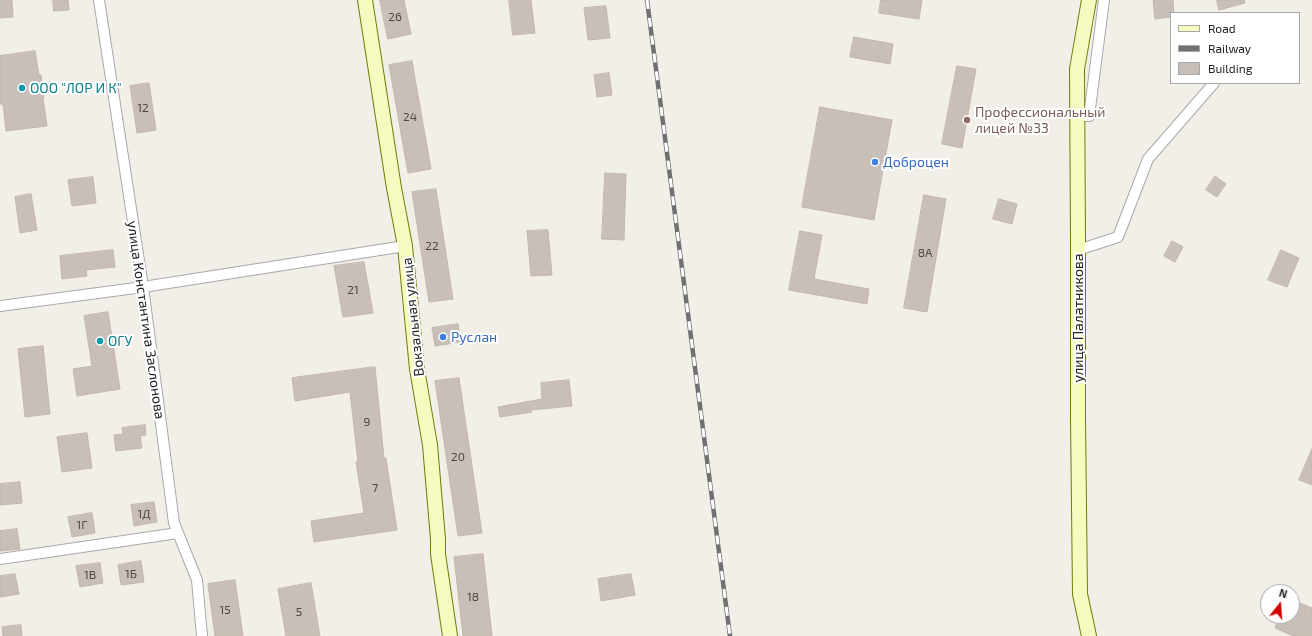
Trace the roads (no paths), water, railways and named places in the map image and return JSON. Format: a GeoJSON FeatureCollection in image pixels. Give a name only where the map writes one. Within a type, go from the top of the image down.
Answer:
{"type":"FeatureCollection","features":[{"type":"Feature","properties":{"kind":"main road","name":"Вокзальная улица"},"geometry":{"type":"LineString","coordinates":[[365,0],[394,188],[405,246],[417,369],[430,445],[438,554],[450,636]]}},
{"type":"Feature","properties":{"kind":"main road","name":"улица Палатникова"},"geometry":{"type":"LineString","coordinates":[[1088,0],[1076,69],[1080,594],[1089,636]]}},
{"type":"Feature","properties":{"kind":"street","name":"улица Константина Заслонова"},"geometry":{"type":"LineString","coordinates":[[99,0],[143,287],[174,523],[197,580],[202,636]]}},
{"type":"Feature","properties":{"kind":"street"},"geometry":{"type":"LineString","coordinates":[[1077,116],[1089,116],[1104,0]]}},
{"type":"Feature","properties":{"kind":"street"},"geometry":{"type":"LineString","coordinates":[[1078,250],[1118,236],[1148,159],[1213,84]]}},
{"type":"Feature","properties":{"kind":"street"},"geometry":{"type":"LineString","coordinates":[[0,306],[143,287],[405,246]]}},
{"type":"Feature","properties":{"kind":"street"},"geometry":{"type":"LineString","coordinates":[[0,559],[178,533]]}},
{"type":"Feature","properties":{"kind":"railway"},"geometry":{"type":"LineString","coordinates":[[647,0],[730,636]]}},
{"type":"Feature","properties":{"kind":"place","name":"ООО \"ЛОР И К\""},"geometry":{"type":"Point","coordinates":[22,88]}},
{"type":"Feature","properties":{"kind":"place","name":"Профессиональный лицей №33"},"geometry":{"type":"Point","coordinates":[967,120]}},
{"type":"Feature","properties":{"kind":"place","name":"Доброцен"},"geometry":{"type":"Point","coordinates":[875,162]}},
{"type":"Feature","properties":{"kind":"place","name":"Руслан"},"geometry":{"type":"Point","coordinates":[443,337]}},
{"type":"Feature","properties":{"kind":"place","name":"ОГУ"},"geometry":{"type":"Point","coordinates":[100,341]}}]}
